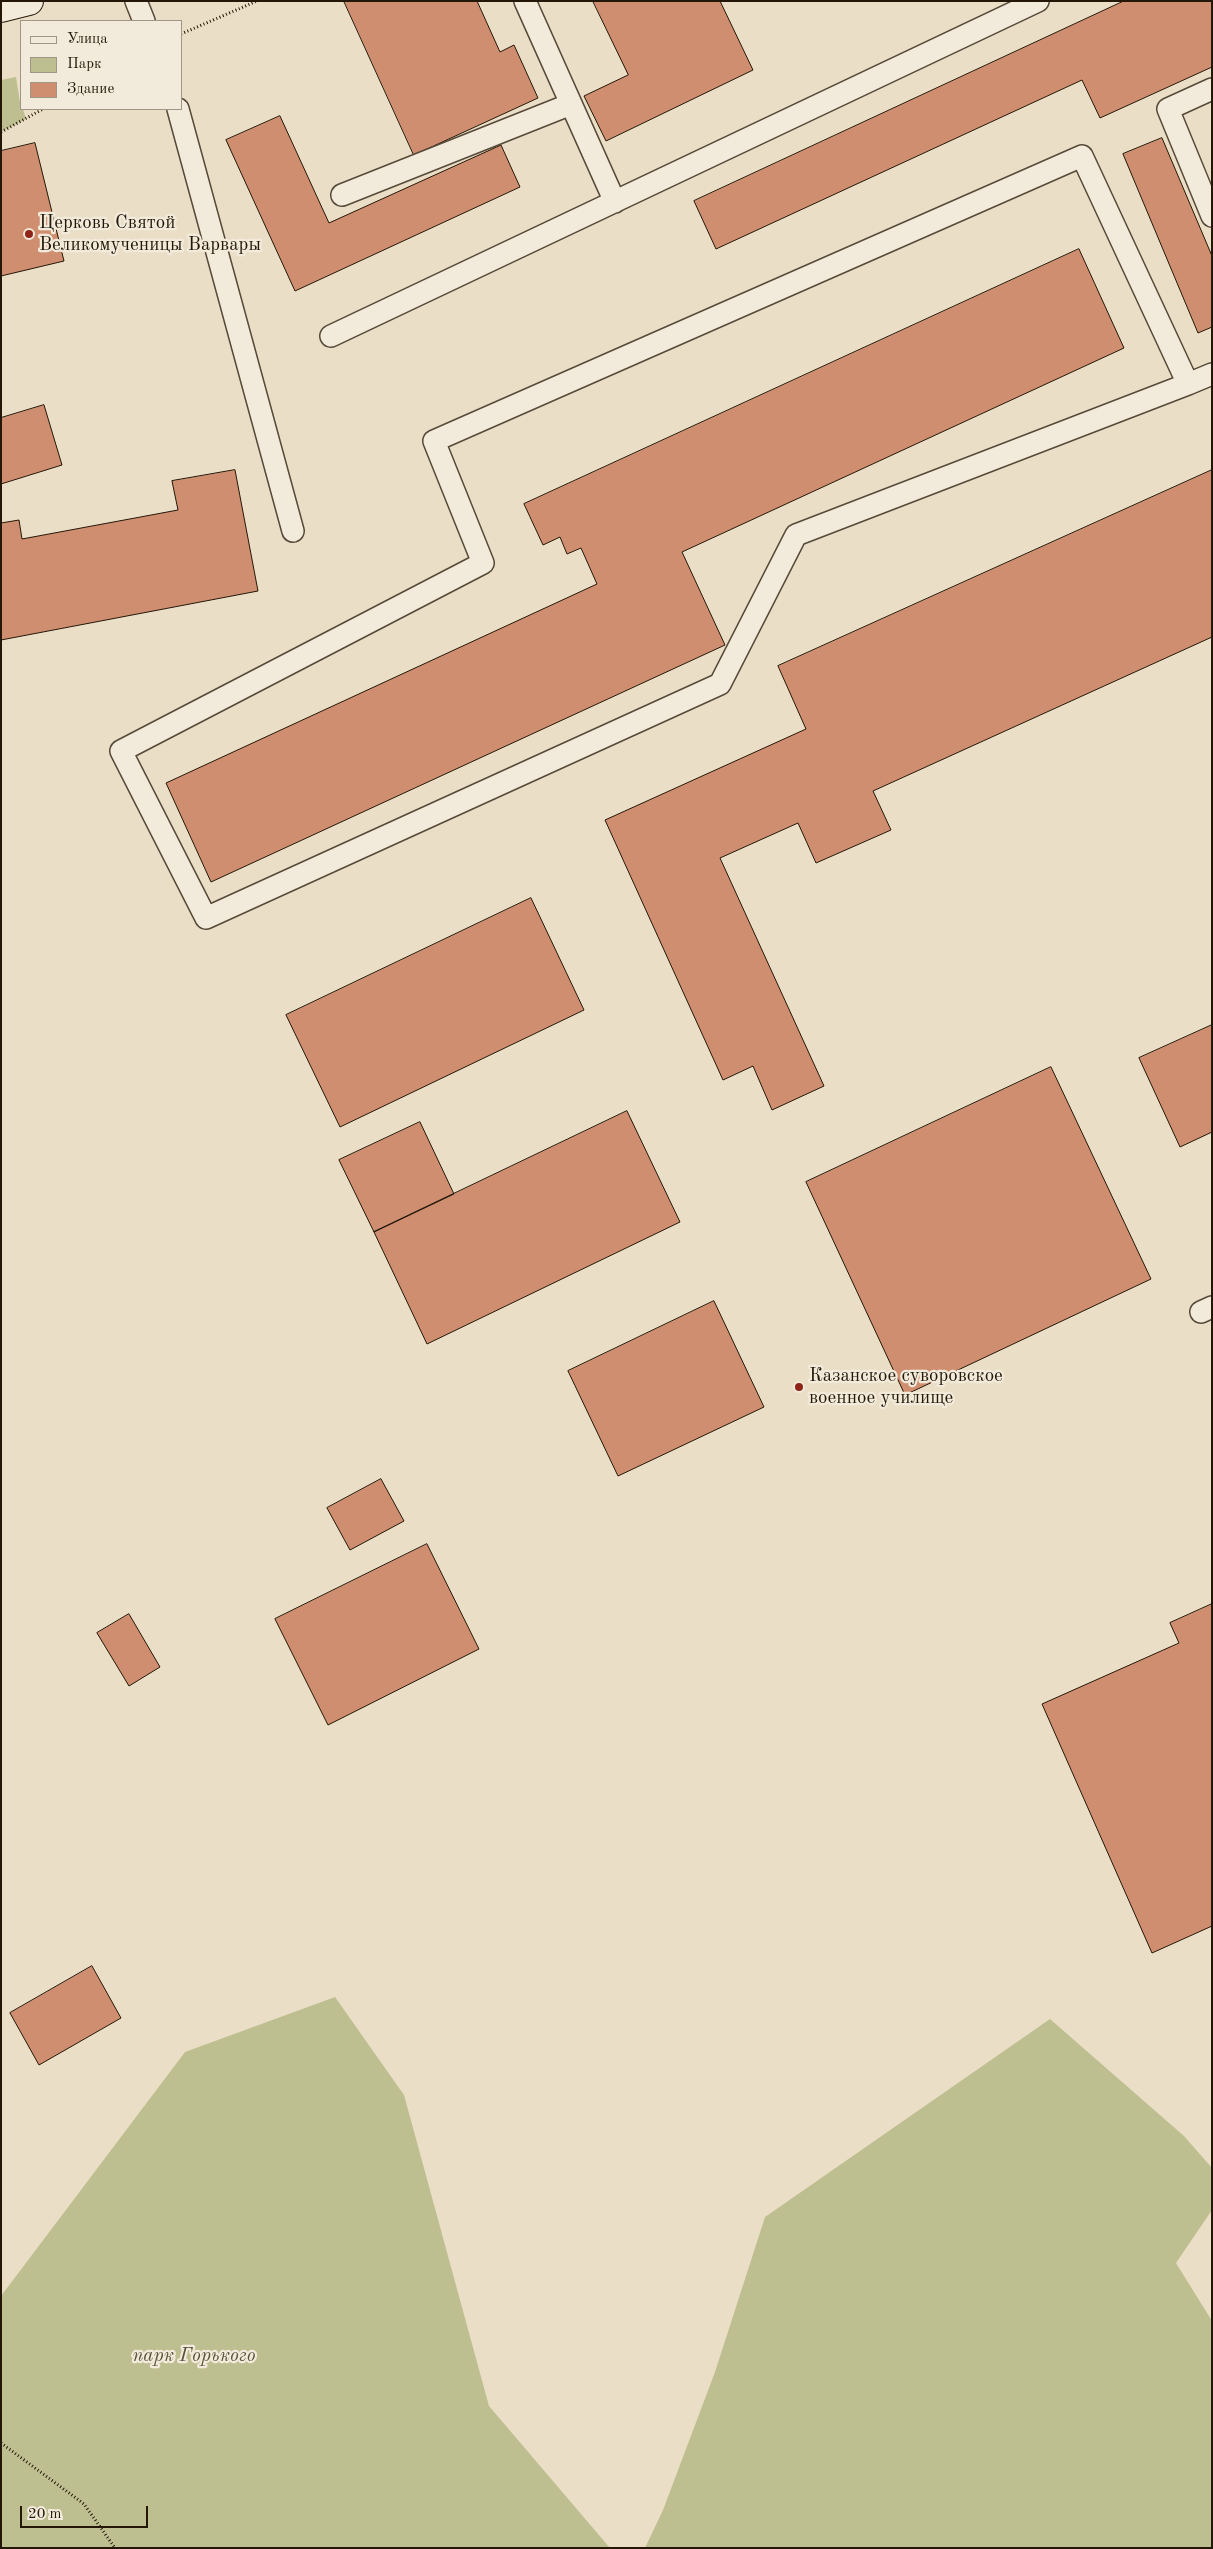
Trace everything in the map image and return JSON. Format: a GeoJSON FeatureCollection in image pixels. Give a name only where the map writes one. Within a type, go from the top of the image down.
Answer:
{"type":"FeatureCollection","features":[{"type":"Feature","properties":{"kind":"main road"},"geometry":{"type":"LineString","coordinates":[[1,8],[29,1]]}},
{"type":"Feature","properties":{"kind":"lane"},"geometry":{"type":"LineString","coordinates":[[136,1],[144,20]]}},
{"type":"Feature","properties":{"kind":"lane"},"geometry":{"type":"LineString","coordinates":[[525,1],[615,202]]}},
{"type":"Feature","properties":{"kind":"lane"},"geometry":{"type":"LineString","coordinates":[[331,336],[1038,1]]}},
{"type":"Feature","properties":{"kind":"lane"},"geometry":{"type":"LineString","coordinates":[[1212,89],[1168,109],[1212,216]]}},
{"type":"Feature","properties":{"kind":"lane"},"geometry":{"type":"LineString","coordinates":[[342,195],[571,104]]}},
{"type":"Feature","properties":{"kind":"lane"},"geometry":{"type":"LineString","coordinates":[[178,110],[293,531]]}},
{"type":"Feature","properties":{"kind":"lane"},"geometry":{"type":"LineString","coordinates":[[1188,384],[1082,156],[434,441],[483,563],[121,751],[206,918],[720,684],[796,536],[1188,384],[1212,374]]}},
{"type":"Feature","properties":{"kind":"path"},"geometry":{"type":"LineString","coordinates":[[182,34],[257,1]]}},
{"type":"Feature","properties":{"kind":"path"},"geometry":{"type":"LineString","coordinates":[[1,132],[41,110]]}},
{"type":"Feature","properties":{"kind":"path"},"geometry":{"type":"LineString","coordinates":[[1,2443],[84,2504],[114,2548]]}},
{"type":"Feature","properties":{"kind":"green space"},"geometry":{"type":"Polygon","coordinates":[[[16,77],[20,110],[23,110],[26,119],[1,132],[1,80],[16,77]]]}},
{"type":"Feature","properties":{"kind":"green space","name":"парк Горького"},"geometry":{"type":"Polygon","coordinates":[[[335,1997],[404,2095],[489,2406],[610,2548],[1,2548],[1,2296],[185,2052],[335,1997]]]}},
{"type":"Feature","properties":{"kind":"green space"},"geometry":{"type":"Polygon","coordinates":[[[1050,2019],[1184,2136],[1212,2168],[1212,2210],[1176,2263],[1212,2321],[1212,2548],[645,2548],[663,2510],[715,2372],[765,2217],[1050,2019]]]}},
{"type":"Feature","properties":{"kind":"building"},"geometry":{"type":"Polygon","coordinates":[[[344,1],[477,1],[500,52],[514,45],[538,98],[414,155],[344,1]]]}},
{"type":"Feature","properties":{"kind":"building"},"geometry":{"type":"Polygon","coordinates":[[[593,1],[720,1],[753,70],[606,141],[584,96],[628,75],[593,1]]]}},
{"type":"Feature","properties":{"kind":"building"},"geometry":{"type":"Polygon","coordinates":[[[1124,1],[1212,1],[1212,67],[1100,118],[1082,80],[716,249],[694,201],[1124,1]]]}},
{"type":"Feature","properties":{"kind":"building"},"geometry":{"type":"Polygon","coordinates":[[[280,116],[329,223],[501,145],[520,187],[295,291],[226,140],[280,116]]]}},
{"type":"Feature","properties":{"kind":"building"},"geometry":{"type":"Polygon","coordinates":[[[1162,138],[1212,256],[1212,327],[1198,333],[1123,154],[1162,138]]]}},
{"type":"Feature","properties":{"kind":"building","name":"Церковь Святой Великомученицы Варвары"},"geometry":{"type":"Polygon","coordinates":[[[35,143],[64,261],[1,276],[1,151],[35,143]]]}},
{"type":"Feature","properties":{"kind":"building"},"geometry":{"type":"Polygon","coordinates":[[[1079,249],[1124,348],[682,552],[725,645],[211,882],[166,783],[597,584],[581,548],[567,554],[560,537],[543,545],[524,504],[1079,249]]]}},
{"type":"Feature","properties":{"kind":"building"},"geometry":{"type":"Polygon","coordinates":[[[44,405],[62,465],[1,484],[1,418],[44,405]]]}},
{"type":"Feature","properties":{"kind":"building"},"geometry":{"type":"Polygon","coordinates":[[[235,470],[258,591],[1,640],[1,523],[19,520],[22,539],[178,510],[172,481],[235,470]]]}},
{"type":"Feature","properties":{"kind":"building"},"geometry":{"type":"Polygon","coordinates":[[[1212,470],[1212,637],[873,791],[891,830],[816,863],[798,823],[720,858],[824,1086],[772,1110],[753,1066],[723,1080],[605,820],[806,729],[778,666],[1212,470]]]}},
{"type":"Feature","properties":{"kind":"building"},"geometry":{"type":"Polygon","coordinates":[[[531,898],[584,1010],[340,1127],[286,1015],[531,898]]]}},
{"type":"Feature","properties":{"kind":"building"},"geometry":{"type":"Polygon","coordinates":[[[1212,1025],[1212,1132],[1180,1147],[1139,1058],[1212,1025]]]}},
{"type":"Feature","properties":{"kind":"building"},"geometry":{"type":"Polygon","coordinates":[[[1051,1067],[1151,1279],[905,1395],[806,1182],[1051,1067]]]}},
{"type":"Feature","properties":{"kind":"building"},"geometry":{"type":"Polygon","coordinates":[[[627,1111],[680,1222],[427,1344],[374,1232],[627,1111]]]}},
{"type":"Feature","properties":{"kind":"building"},"geometry":{"type":"Polygon","coordinates":[[[420,1122],[454,1194],[374,1232],[339,1160],[420,1122]]]}},
{"type":"Feature","properties":{"kind":"building"},"geometry":{"type":"Polygon","coordinates":[[[714,1301],[764,1407],[618,1476],[568,1371],[714,1301]]]}},
{"type":"Feature","properties":{"kind":"building"},"geometry":{"type":"Polygon","coordinates":[[[381,1479],[404,1521],[350,1550],[327,1508],[381,1479]]]}},
{"type":"Feature","properties":{"kind":"building"},"geometry":{"type":"Polygon","coordinates":[[[427,1544],[479,1649],[328,1725],[275,1619],[427,1544]]]}},
{"type":"Feature","properties":{"kind":"building"},"geometry":{"type":"Polygon","coordinates":[[[1212,1604],[1212,1926],[1152,1953],[1042,1704],[1179,1643],[1170,1623],[1212,1604]]]}},
{"type":"Feature","properties":{"kind":"building"},"geometry":{"type":"Polygon","coordinates":[[[129,1614],[160,1667],[129,1686],[97,1633],[129,1614]]]}},
{"type":"Feature","properties":{"kind":"building"},"geometry":{"type":"Polygon","coordinates":[[[92,1966],[121,2018],[39,2065],[10,2013],[92,1966]]]}},
{"type":"Feature","properties":{"kind":"place","name":"Церковь Святой Великомученицы Варвары"},"geometry":{"type":"Point","coordinates":[29,234]}},
{"type":"Feature","properties":{"kind":"place","name":"Казанское суворовское военное училище"},"geometry":{"type":"Point","coordinates":[799,1387]}}]}
